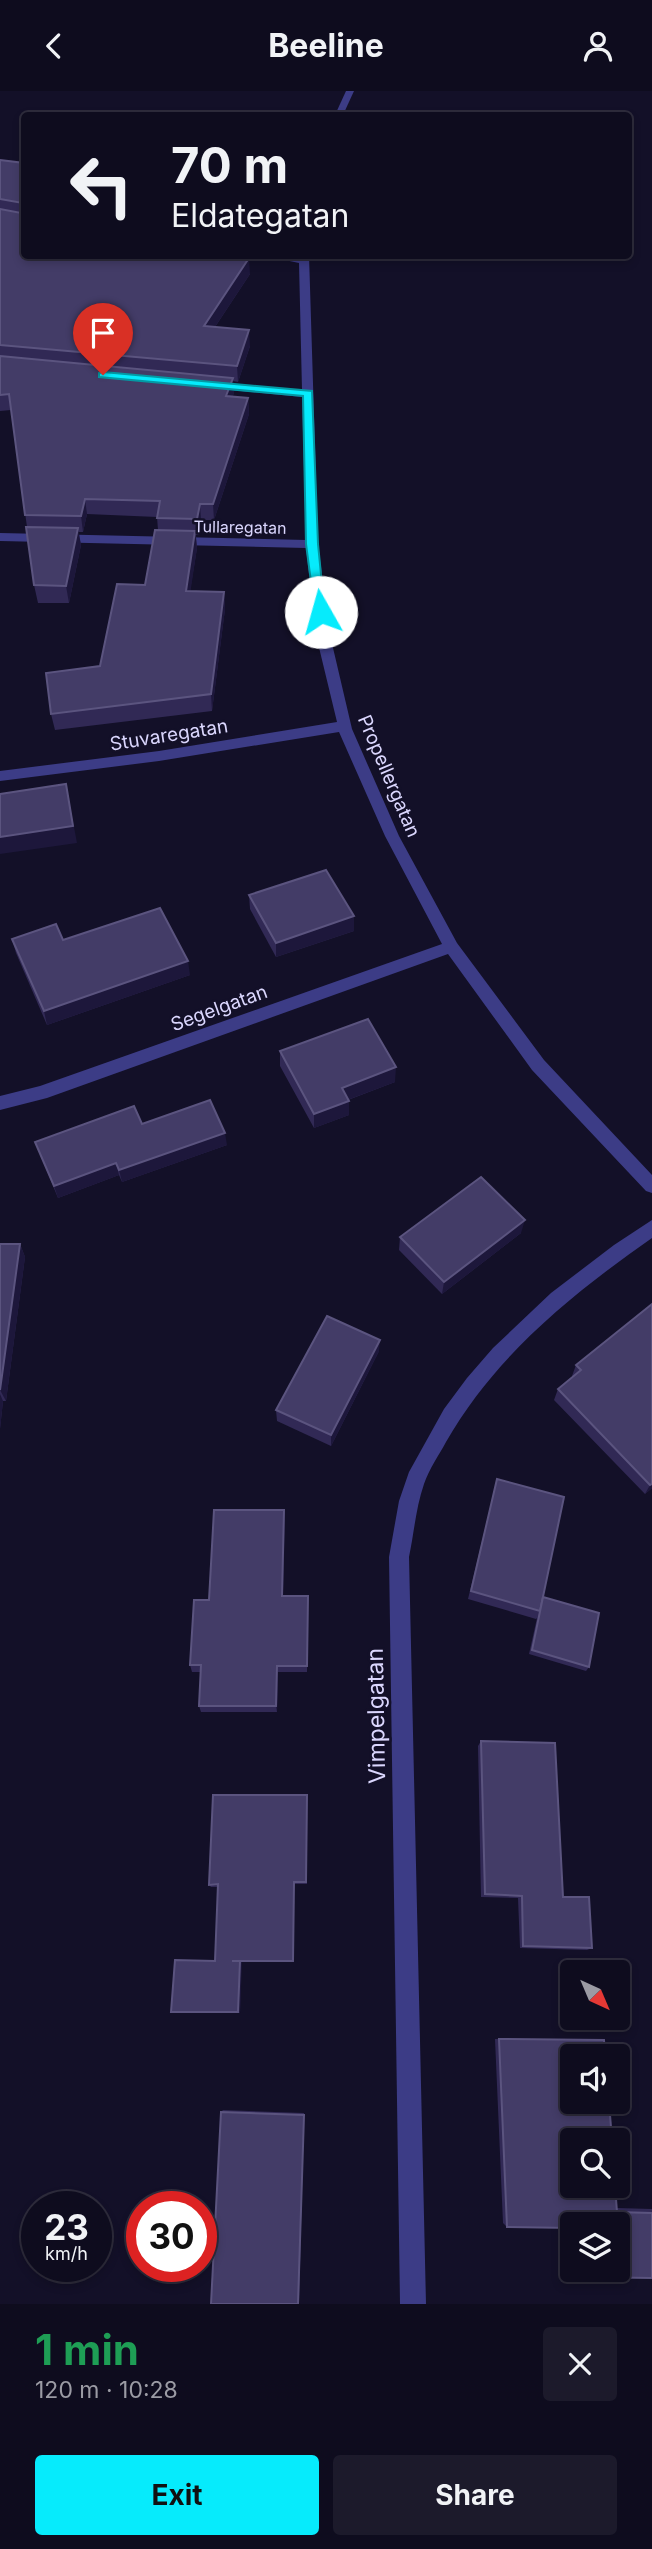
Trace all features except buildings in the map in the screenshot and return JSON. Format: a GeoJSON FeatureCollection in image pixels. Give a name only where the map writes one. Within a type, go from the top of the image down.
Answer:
{"type":"FeatureCollection","features":[{"type":"Feature","properties":{"kind":"street"},"geometry":{"type":"LineString","coordinates":[[341,112],[350,91]]}},
{"type":"Feature","properties":{"kind":"street","name":"Propellergatan"},"geometry":{"type":"LineString","coordinates":[[304,259],[312,544],[323,635],[344,726],[392,836],[451,947],[538,1065],[652,1187]]}},
{"type":"Feature","properties":{"kind":"street"},"geometry":{"type":"LineString","coordinates":[[201,384],[308,394]]}},
{"type":"Feature","properties":{"kind":"street","name":"Tullaregatan"},"geometry":{"type":"LineString","coordinates":[[0,537],[312,544]]}},
{"type":"Feature","properties":{"kind":"street","name":"Stuvaregatan"},"geometry":{"type":"LineString","coordinates":[[0,776],[159,756],[344,726]]}},
{"type":"Feature","properties":{"kind":"street","name":"Segelgatan"},"geometry":{"type":"LineString","coordinates":[[0,1103],[41,1093],[128,1063],[451,947]]}},
{"type":"Feature","properties":{"kind":"street","name":"Vimpelgatan"},"geometry":{"type":"LineString","coordinates":[[413,2304],[399,1557],[415,1482],[447,1418],[490,1364],[543,1312],[618,1251],[652,1228]]}},
{"type":"Feature","properties":{"kind":"route"},"geometry":{"type":"LineString","coordinates":[[103,375],[308,394],[312,544],[321,612]]}}]}
